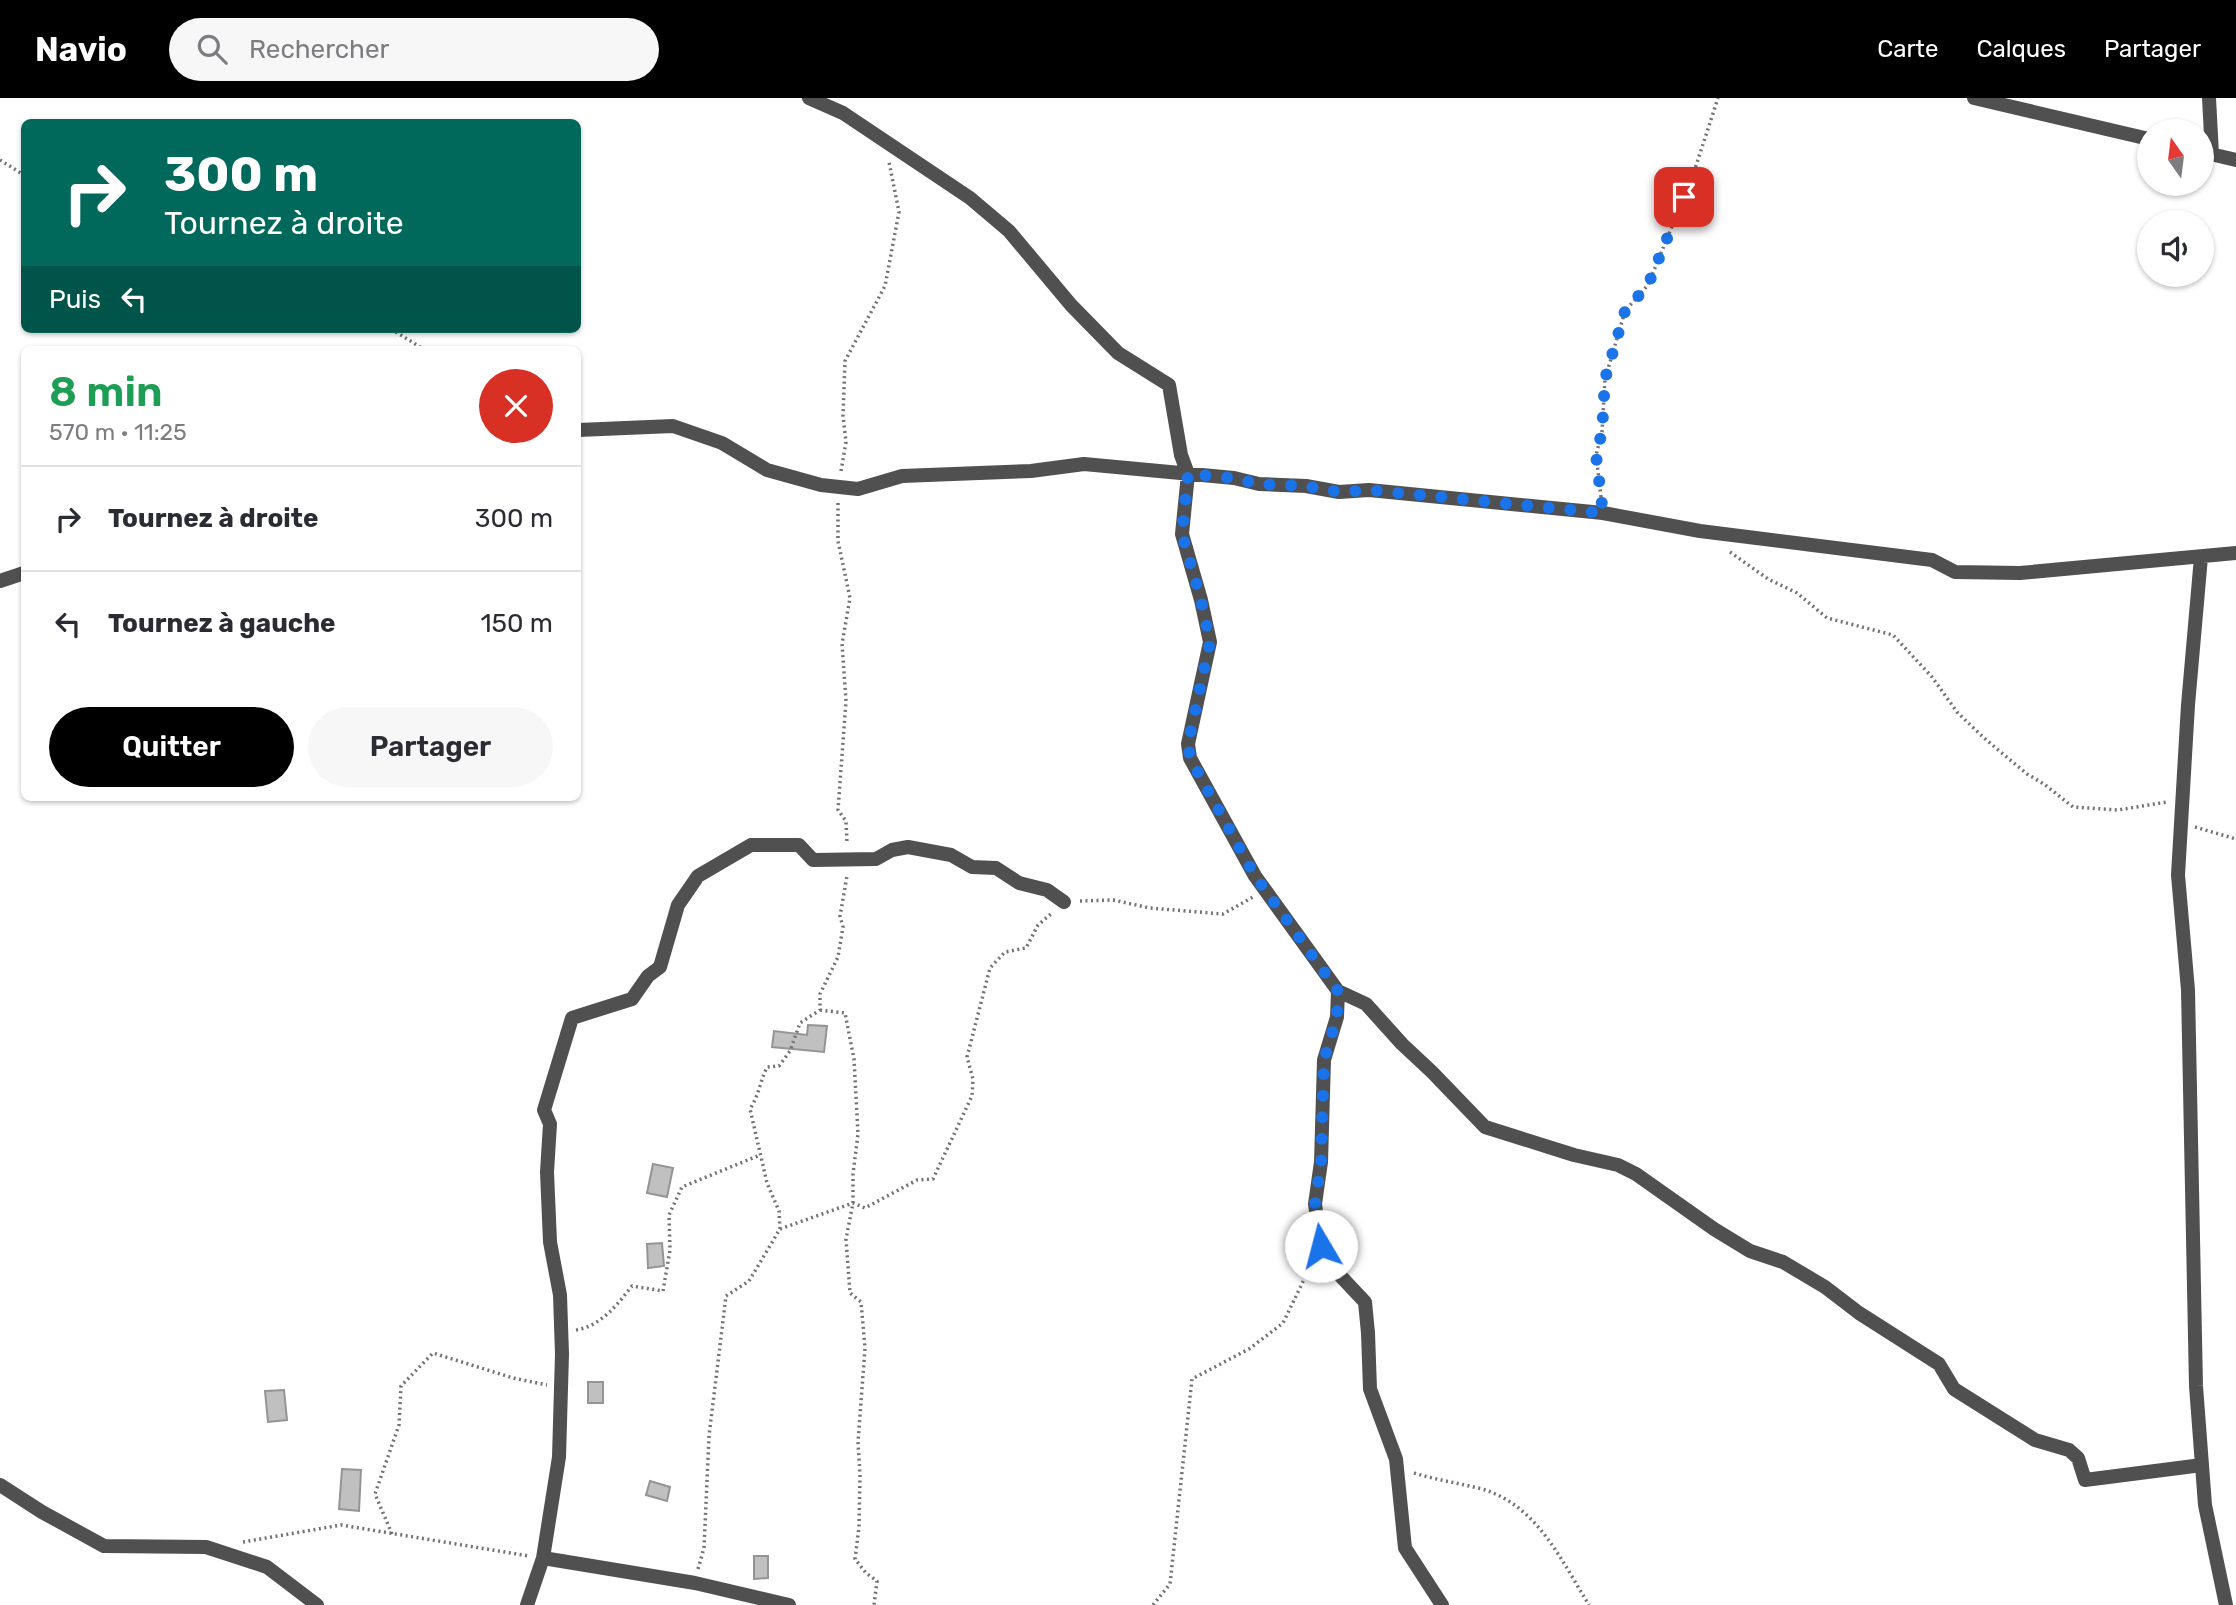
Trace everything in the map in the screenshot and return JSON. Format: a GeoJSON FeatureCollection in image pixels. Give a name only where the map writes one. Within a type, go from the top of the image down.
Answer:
{"type":"FeatureCollection","features":[{"type":"Feature","properties":{"kind":"street"},"geometry":{"type":"LineString","coordinates":[[809,98],[843,113],[970,198],[1009,231],[1071,305],[1118,352],[1169,385],[1181,455],[1188,474],[1182,534],[1210,642],[1188,744],[1190,758],[1255,876],[1338,991],[1366,1004],[1485,1127],[1574,1155],[1618,1165],[1636,1174],[1749,1251],[1783,1262],[1825,1287],[1858,1313],[1938,1364],[1954,1389],[2035,1440],[2068,1450],[2078,1458],[2085,1480],[2202,1465]]}},
{"type":"Feature","properties":{"kind":"street"},"geometry":{"type":"LineString","coordinates":[[1974,98],[2137,136]]}},
{"type":"Feature","properties":{"kind":"street"},"geometry":{"type":"LineString","coordinates":[[2208,98],[2208,119]]}},
{"type":"Feature","properties":{"kind":"street"},"geometry":{"type":"LineString","coordinates":[[2214,155],[2236,160]]}},
{"type":"Feature","properties":{"kind":"street"},"geometry":{"type":"LineString","coordinates":[[581,429],[673,426],[722,443],[767,470],[821,485],[858,489],[902,476],[1031,471],[1084,464],[1234,478],[1259,484],[1306,486],[1339,492],[1369,490],[1603,513],[1700,531],[1932,560],[1955,572],[2020,573],[2236,554]]}},
{"type":"Feature","properties":{"kind":"street"},"geometry":{"type":"LineString","coordinates":[[2201,556],[2178,875],[2189,990],[2196,1385],[2205,1505],[2226,1605]]}},
{"type":"Feature","properties":{"kind":"street"},"geometry":{"type":"LineString","coordinates":[[0,581],[21,574]]}},
{"type":"Feature","properties":{"kind":"street"},"geometry":{"type":"LineString","coordinates":[[527,1605],[543,1558],[559,1457],[562,1354],[560,1295],[550,1242],[547,1172],[550,1124],[544,1110],[572,1018],[632,999],[648,976],[660,967],[678,905],[698,876],[751,845],[799,845],[813,860],[876,859],[892,850],[908,847],[951,855],[972,867],[996,868],[1019,883],[1047,890],[1064,902]]}},
{"type":"Feature","properties":{"kind":"street"},"geometry":{"type":"LineString","coordinates":[[1338,991],[1337,1017],[1324,1060],[1321,1163],[1315,1204],[1321,1246],[1331,1266],[1365,1302],[1370,1389],[1396,1459],[1405,1548],[1442,1605]]}},
{"type":"Feature","properties":{"kind":"street"},"geometry":{"type":"LineString","coordinates":[[0,1485],[104,1546],[206,1547],[267,1567],[317,1605]]}},
{"type":"Feature","properties":{"kind":"street"},"geometry":{"type":"LineString","coordinates":[[543,1558],[695,1583],[789,1605]]}},
{"type":"Feature","properties":{"kind":"path"},"geometry":{"type":"LineString","coordinates":[[1603,513],[1596,455],[1602,432],[1605,379],[1625,311],[1648,285],[1693,175],[1718,98]]}},
{"type":"Feature","properties":{"kind":"path"},"geometry":{"type":"LineString","coordinates":[[0,160],[21,173]]}},
{"type":"Feature","properties":{"kind":"path"},"geometry":{"type":"LineString","coordinates":[[397,333],[419,346]]}},
{"type":"Feature","properties":{"kind":"path"},"geometry":{"type":"LineString","coordinates":[[1723,547],[1768,579],[1797,593],[1827,618],[1893,635],[1975,730],[2027,774],[2073,807],[2118,810],[2183,799],[2196,828],[2236,839]]}},
{"type":"Feature","properties":{"kind":"path"},"geometry":{"type":"LineString","coordinates":[[820,1010],[820,993],[838,957],[843,927],[840,916],[847,860]]}},
{"type":"Feature","properties":{"kind":"path"},"geometry":{"type":"LineString","coordinates":[[780,1229],[853,1203],[865,1208],[896,1189],[917,1180],[933,1178],[972,1096],[972,1079],[967,1057],[990,968],[1005,952],[1026,948],[1038,925],[1064,902],[1113,900],[1163,909],[1223,914],[1265,891]]}},
{"type":"Feature","properties":{"kind":"path"},"geometry":{"type":"LineString","coordinates":[[695,1583],[704,1548],[709,1436],[726,1296],[749,1281],[780,1229],[779,1211],[766,1183],[750,1109],[760,1094],[767,1067],[779,1066],[790,1051],[800,1023],[820,1010],[845,1013],[854,1059],[858,1134],[853,1203],[846,1239],[850,1293],[861,1302],[865,1348],[858,1443],[860,1501],[855,1559],[866,1573],[877,1581],[874,1605]]}},
{"type":"Feature","properties":{"kind":"path"},"geometry":{"type":"LineString","coordinates":[[562,1354],[571,1331],[590,1328],[618,1304],[632,1286],[663,1291],[670,1250],[669,1215],[682,1187],[760,1155]]}},
{"type":"Feature","properties":{"kind":"path"},"geometry":{"type":"LineString","coordinates":[[1153,1605],[1170,1584],[1192,1379],[1249,1349],[1283,1323],[1321,1246]]}},
{"type":"Feature","properties":{"kind":"path"},"geometry":{"type":"LineString","coordinates":[[392,1534],[375,1494],[399,1424],[401,1386],[433,1353],[513,1378],[561,1387]]}},
{"type":"Feature","properties":{"kind":"path"},"geometry":{"type":"LineString","coordinates":[[1396,1459],[1414,1473],[1483,1490],[1506,1499],[1525,1513],[1540,1528],[1589,1605]]}},
{"type":"Feature","properties":{"kind":"path"},"geometry":{"type":"LineString","coordinates":[[234,1543],[341,1525],[543,1558]]}},
{"type":"Feature","properties":{"kind":"building"},"geometry":{"type":"Polygon","coordinates":[[[808,1025],[827,1026],[824,1052],[772,1047],[774,1031],[807,1035],[808,1025]]]}},
{"type":"Feature","properties":{"kind":"building"},"geometry":{"type":"Polygon","coordinates":[[[653,1164],[673,1168],[667,1197],[647,1193],[653,1164]]]}},
{"type":"Feature","properties":{"kind":"building"},"geometry":{"type":"Polygon","coordinates":[[[662,1243],[664,1266],[648,1268],[647,1244],[662,1243]]]}},
{"type":"Feature","properties":{"kind":"building"},"geometry":{"type":"Polygon","coordinates":[[[588,1382],[603,1382],[603,1403],[588,1403],[588,1382]]]}},
{"type":"Feature","properties":{"kind":"building"},"geometry":{"type":"Polygon","coordinates":[[[284,1390],[287,1420],[268,1422],[265,1391],[284,1390]]]}},
{"type":"Feature","properties":{"kind":"building"},"geometry":{"type":"Polygon","coordinates":[[[342,1469],[361,1470],[359,1511],[339,1509],[342,1469]]]}},
{"type":"Feature","properties":{"kind":"building"},"geometry":{"type":"Polygon","coordinates":[[[650,1481],[670,1487],[667,1501],[646,1495],[650,1481]]]}},
{"type":"Feature","properties":{"kind":"building"},"geometry":{"type":"Polygon","coordinates":[[[754,1556],[768,1556],[768,1578],[754,1579],[754,1556]]]}},
{"type":"Feature","properties":{"kind":"route"},"geometry":{"type":"LineString","coordinates":[[1321,1246],[1315,1204],[1321,1163],[1324,1060],[1337,1017],[1338,991],[1255,876],[1190,758],[1188,744],[1210,642],[1182,534],[1188,474],[1339,492],[1369,490],[1603,513],[1596,455],[1602,432],[1605,379],[1625,311],[1648,285],[1684,197]]}}]}
